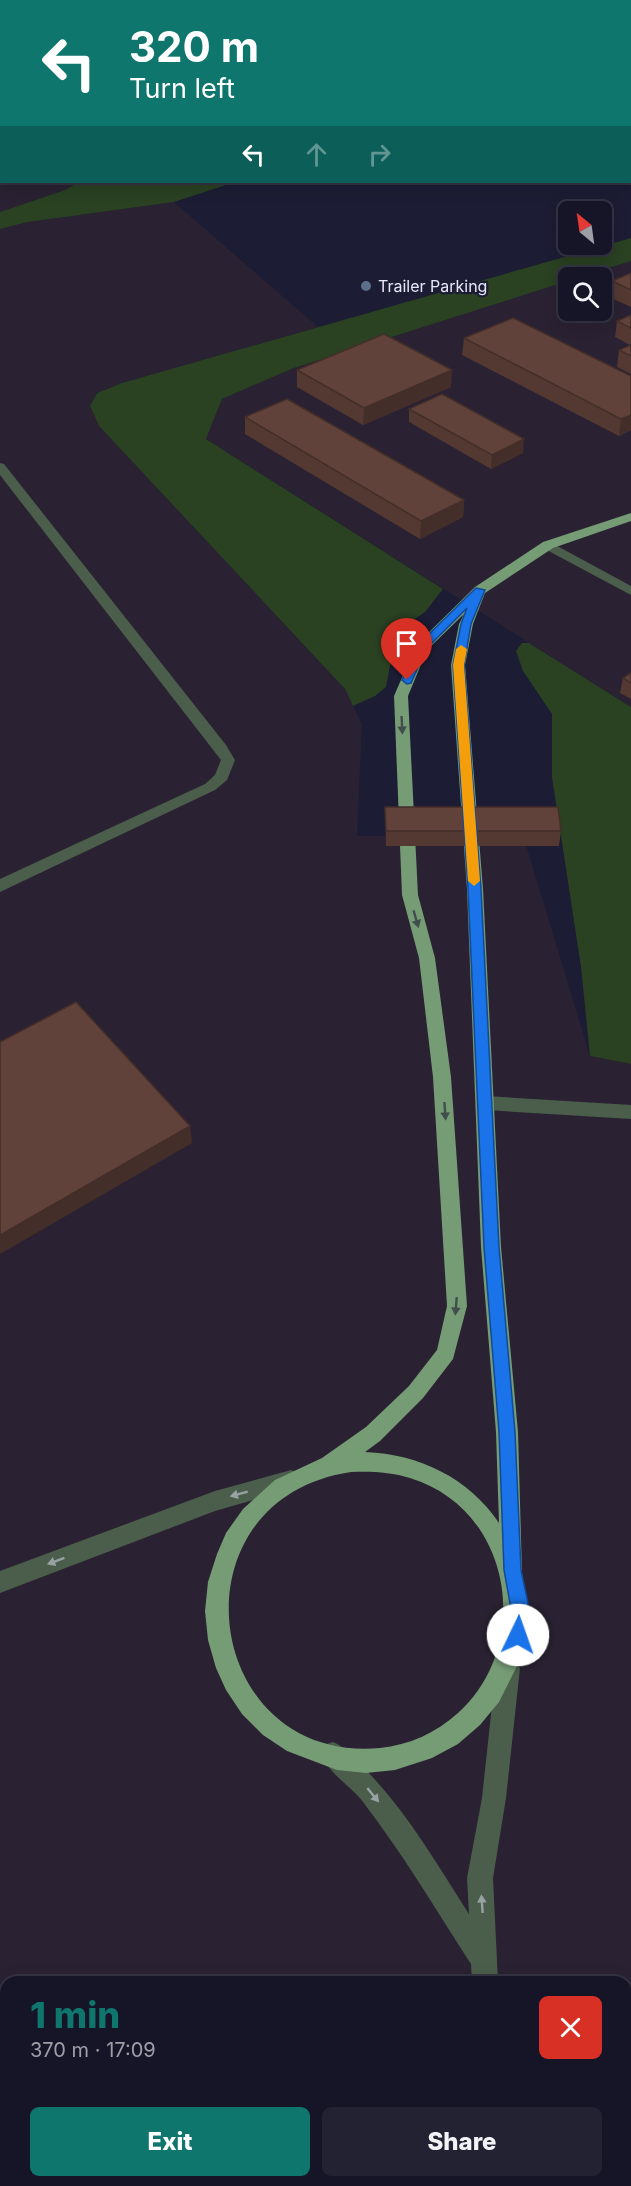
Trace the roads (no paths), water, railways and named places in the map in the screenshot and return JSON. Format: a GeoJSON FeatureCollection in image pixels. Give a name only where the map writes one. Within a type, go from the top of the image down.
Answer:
{"type":"FeatureCollection","features":[{"type":"Feature","properties":{"kind":"main road"},"geometry":{"type":"LineString","coordinates":[[323,1470],[373,1434],[416,1392],[446,1353],[457,1306],[442,1077],[427,958],[410,895],[400,696],[421,648],[480,590],[548,545],[631,517]]}},
{"type":"Feature","properties":{"kind":"main road"},"geometry":{"type":"LineString","coordinates":[[480,590],[466,624],[458,665],[475,889],[492,1247],[507,1432],[513,1570],[519,1603],[518,1635],[508,1668],[491,1698],[468,1723],[438,1742],[404,1754],[368,1758],[332,1754],[298,1745],[268,1722],[243,1697],[226,1667],[216,1634],[214,1601],[218,1575],[226,1550],[240,1527],[256,1508],[296,1478],[349,1464],[374,1464],[401,1468],[425,1476],[449,1489],[470,1504],[488,1523],[502,1545],[513,1570]]}},
{"type":"Feature","properties":{"kind":"street"},"geometry":{"type":"LineString","coordinates":[[0,467],[221,748],[228,760],[222,777],[210,787],[0,886]]}},
{"type":"Feature","properties":{"kind":"street"},"geometry":{"type":"LineString","coordinates":[[548,545],[631,591]]}},
{"type":"Feature","properties":{"kind":"street"},"geometry":{"type":"LineString","coordinates":[[484,1103],[631,1112]]}},
{"type":"Feature","properties":{"kind":"street"},"geometry":{"type":"LineString","coordinates":[[0,1582],[215,1501],[296,1478]]}},
{"type":"Feature","properties":{"kind":"street"},"geometry":{"type":"LineString","coordinates":[[485,1972],[480,1878],[494,1798],[508,1668]]}},
{"type":"Feature","properties":{"kind":"street"},"geometry":{"type":"LineString","coordinates":[[332,1754],[370,1791],[409,1844],[485,1972]]}},
{"type":"Feature","properties":{"kind":"place","name":"Trailer Parking"},"geometry":{"type":"Point","coordinates":[366,286]}}]}
